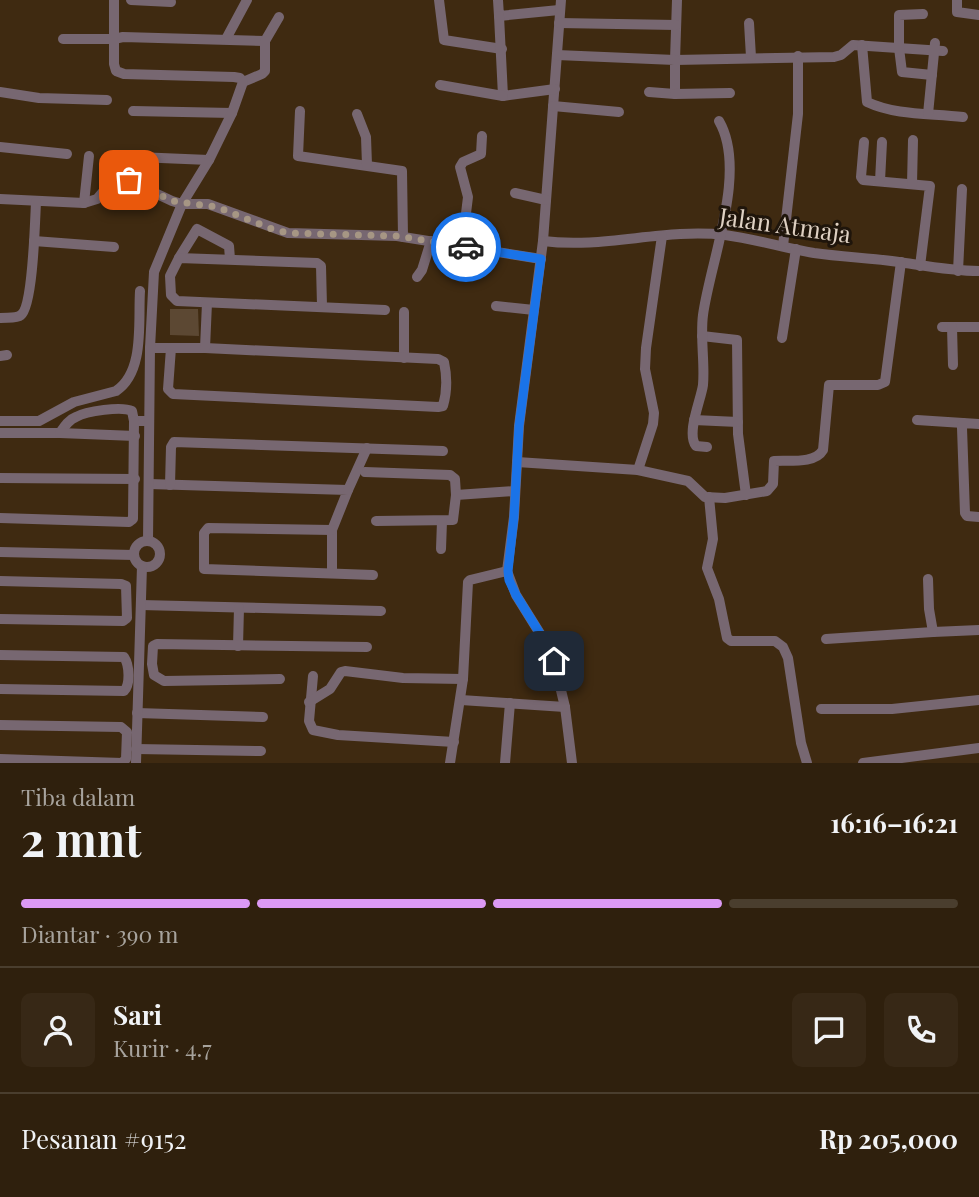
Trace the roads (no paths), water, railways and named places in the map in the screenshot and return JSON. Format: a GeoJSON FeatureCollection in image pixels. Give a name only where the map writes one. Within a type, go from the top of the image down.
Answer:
{"type":"FeatureCollection","features":[{"type":"Feature","properties":{"kind":"street"},"geometry":{"type":"LineString","coordinates":[[114,0],[114,69],[120,73],[234,77],[243,82]]}},
{"type":"Feature","properties":{"kind":"street"},"geometry":{"type":"LineString","coordinates":[[131,0],[171,2]]}},
{"type":"Feature","properties":{"kind":"street"},"geometry":{"type":"LineString","coordinates":[[226,39],[247,0]]}},
{"type":"Feature","properties":{"kind":"street"},"geometry":{"type":"LineString","coordinates":[[439,0],[444,40],[502,49]]}},
{"type":"Feature","properties":{"kind":"street"},"geometry":{"type":"LineString","coordinates":[[498,0],[503,96]]}},
{"type":"Feature","properties":{"kind":"street"},"geometry":{"type":"LineString","coordinates":[[675,94],[677,0]]}},
{"type":"Feature","properties":{"kind":"street"},"geometry":{"type":"LineString","coordinates":[[957,0],[957,12],[979,15]]}},
{"type":"Feature","properties":{"kind":"street"},"geometry":{"type":"LineString","coordinates":[[499,16],[560,5],[543,241],[517,461],[508,571],[516,595],[554,661],[565,707],[572,763]]}},
{"type":"Feature","properties":{"kind":"street"},"geometry":{"type":"LineString","coordinates":[[923,14],[900,15],[899,48],[903,73],[932,75]]}},
{"type":"Feature","properties":{"kind":"street"},"geometry":{"type":"LineString","coordinates":[[148,541],[150,348],[154,272],[182,204],[209,160],[232,113],[243,82],[264,71],[264,41],[279,17]]}},
{"type":"Feature","properties":{"kind":"street"},"geometry":{"type":"LineString","coordinates":[[559,23],[676,25]]}},
{"type":"Feature","properties":{"kind":"street"},"geometry":{"type":"LineString","coordinates":[[749,23],[751,57]]}},
{"type":"Feature","properties":{"kind":"street"},"geometry":{"type":"LineString","coordinates":[[63,39],[114,40],[123,37],[264,41]]}},
{"type":"Feature","properties":{"kind":"street"},"geometry":{"type":"LineString","coordinates":[[557,55],[675,60],[839,56],[850,46],[862,44],[937,49],[928,114]]}},
{"type":"Feature","properties":{"kind":"street"},"geometry":{"type":"LineString","coordinates":[[862,44],[867,102],[911,114],[963,117]]}},
{"type":"Feature","properties":{"kind":"street"},"geometry":{"type":"LineString","coordinates":[[783,246],[798,114],[798,56]]}},
{"type":"Feature","properties":{"kind":"street"},"geometry":{"type":"LineString","coordinates":[[440,85],[503,96],[555,89]]}},
{"type":"Feature","properties":{"kind":"street"},"geometry":{"type":"LineString","coordinates":[[0,92],[39,98],[107,100]]}},
{"type":"Feature","properties":{"kind":"street"},"geometry":{"type":"LineString","coordinates":[[649,92],[730,93]]}},
{"type":"Feature","properties":{"kind":"street"},"geometry":{"type":"LineString","coordinates":[[553,106],[620,112]]}},
{"type":"Feature","properties":{"kind":"street"},"geometry":{"type":"LineString","coordinates":[[133,111],[232,113]]}},
{"type":"Feature","properties":{"kind":"street"},"geometry":{"type":"LineString","coordinates":[[300,111],[298,156],[402,171],[403,237]]}},
{"type":"Feature","properties":{"kind":"street"},"geometry":{"type":"LineString","coordinates":[[357,114],[366,137],[367,165]]}},
{"type":"Feature","properties":{"kind":"street"},"geometry":{"type":"LineString","coordinates":[[707,447],[694,445],[695,420],[703,386],[702,336],[710,282],[723,235],[729,180],[728,149],[719,121]]}},
{"type":"Feature","properties":{"kind":"street"},"geometry":{"type":"LineString","coordinates":[[463,246],[468,197],[460,167],[463,162],[481,154],[482,136]]}},
{"type":"Feature","properties":{"kind":"street"},"geometry":{"type":"LineString","coordinates":[[912,184],[913,140]]}},
{"type":"Feature","properties":{"kind":"street"},"geometry":{"type":"LineString","coordinates":[[864,142],[863,180],[930,186],[920,266]]}},
{"type":"Feature","properties":{"kind":"street"},"geometry":{"type":"LineString","coordinates":[[880,181],[881,142]]}},
{"type":"Feature","properties":{"kind":"street"},"geometry":{"type":"LineString","coordinates":[[0,147],[67,154]]}},
{"type":"Feature","properties":{"kind":"street"},"geometry":{"type":"LineString","coordinates":[[84,203],[89,156]]}},
{"type":"Feature","properties":{"kind":"street"},"geometry":{"type":"LineString","coordinates":[[113,156],[209,160]]}},
{"type":"Feature","properties":{"kind":"street"},"geometry":{"type":"LineString","coordinates":[[0,199],[84,203],[97,199],[113,180],[123,178],[182,204],[198,203],[217,207],[288,233],[403,237],[541,259]]}},
{"type":"Feature","properties":{"kind":"street"},"geometry":{"type":"LineString","coordinates":[[958,271],[962,189]]}},
{"type":"Feature","properties":{"kind":"street"},"geometry":{"type":"LineString","coordinates":[[515,193],[546,200]]}},
{"type":"Feature","properties":{"kind":"street"},"geometry":{"type":"LineString","coordinates":[[0,318],[17,317],[24,314],[27,307],[36,202]]}},
{"type":"Feature","properties":{"kind":"street"},"geometry":{"type":"LineString","coordinates":[[230,259],[229,246],[197,229],[170,276],[171,295],[177,301],[384,310]]}},
{"type":"Feature","properties":{"kind":"street","name":"Jalan Atmaja"},"geometry":{"type":"LineString","coordinates":[[543,241],[593,244],[662,236],[723,235],[796,249],[958,271],[979,271]]}},
{"type":"Feature","properties":{"kind":"street"},"geometry":{"type":"LineString","coordinates":[[638,470],[653,424],[654,413],[645,369],[646,348],[662,236]]}},
{"type":"Feature","properties":{"kind":"street"},"geometry":{"type":"LineString","coordinates":[[34,241],[114,247]]}},
{"type":"Feature","properties":{"kind":"street"},"geometry":{"type":"LineString","coordinates":[[417,277],[422,270],[431,241]]}},
{"type":"Feature","properties":{"kind":"street"},"geometry":{"type":"LineString","coordinates":[[782,338],[796,249]]}},
{"type":"Feature","properties":{"kind":"street"},"geometry":{"type":"LineString","coordinates":[[178,258],[317,263],[321,266],[322,306]]}},
{"type":"Feature","properties":{"kind":"street"},"geometry":{"type":"LineString","coordinates":[[517,461],[638,470],[688,481],[701,495],[709,497],[746,495],[771,488],[774,461],[813,459],[820,456],[823,450],[829,385],[878,386],[885,382],[901,262]]}},
{"type":"Feature","properties":{"kind":"street"},"geometry":{"type":"LineString","coordinates":[[0,421],[40,421],[74,402],[121,388],[134,369],[137,356],[140,291]]}},
{"type":"Feature","properties":{"kind":"street"},"geometry":{"type":"LineString","coordinates":[[205,348],[207,303]]}},
{"type":"Feature","properties":{"kind":"street"},"geometry":{"type":"LineString","coordinates":[[496,306],[534,310]]}},
{"type":"Feature","properties":{"kind":"street"},"geometry":{"type":"LineString","coordinates":[[404,312],[404,358]]}},
{"type":"Feature","properties":{"kind":"street"},"geometry":{"type":"LineString","coordinates":[[953,365],[947,327],[979,327]]}},
{"type":"Feature","properties":{"kind":"street"},"geometry":{"type":"LineString","coordinates":[[702,336],[737,341],[738,422],[746,495]]}},
{"type":"Feature","properties":{"kind":"street"},"geometry":{"type":"LineString","coordinates":[[150,348],[171,348],[205,348],[438,359],[444,362],[446,398],[443,405],[438,407],[173,394],[169,389],[171,348]]}},
{"type":"Feature","properties":{"kind":"street"},"geometry":{"type":"LineString","coordinates":[[0,518],[130,522],[135,516],[135,436],[132,411],[125,408],[85,414],[70,420],[60,433]]}},
{"type":"Feature","properties":{"kind":"street"},"geometry":{"type":"LineString","coordinates":[[695,420],[738,422]]}},
{"type":"Feature","properties":{"kind":"street"},"geometry":{"type":"LineString","coordinates":[[917,420],[979,424]]}},
{"type":"Feature","properties":{"kind":"street"},"geometry":{"type":"LineString","coordinates":[[134,421],[149,421]]}},
{"type":"Feature","properties":{"kind":"street"},"geometry":{"type":"LineString","coordinates":[[963,423],[965,513],[967,516],[979,517]]}},
{"type":"Feature","properties":{"kind":"street"},"geometry":{"type":"LineString","coordinates":[[0,433],[135,436]]}},
{"type":"Feature","properties":{"kind":"street"},"geometry":{"type":"LineString","coordinates":[[170,485],[171,447],[174,442],[443,451]]}},
{"type":"Feature","properties":{"kind":"street"},"geometry":{"type":"LineString","coordinates":[[332,572],[332,530],[367,448]]}},
{"type":"Feature","properties":{"kind":"street"},"geometry":{"type":"LineString","coordinates":[[365,472],[450,475],[456,479],[454,519],[376,521]]}},
{"type":"Feature","properties":{"kind":"street"},"geometry":{"type":"LineString","coordinates":[[0,478],[135,480]]}},
{"type":"Feature","properties":{"kind":"street"},"geometry":{"type":"LineString","coordinates":[[149,484],[348,490]]}},
{"type":"Feature","properties":{"kind":"street"},"geometry":{"type":"LineString","coordinates":[[456,495],[515,491]]}},
{"type":"Feature","properties":{"kind":"street"},"geometry":{"type":"LineString","coordinates":[[709,497],[713,539],[707,568],[719,599],[727,638],[731,641],[775,641],[783,646],[788,658],[801,743],[807,763]]}},
{"type":"Feature","properties":{"kind":"street"},"geometry":{"type":"LineString","coordinates":[[441,549],[442,521]]}},
{"type":"Feature","properties":{"kind":"street"},"geometry":{"type":"LineString","coordinates":[[332,530],[208,528],[204,533],[204,569],[373,575]]}},
{"type":"Feature","properties":{"kind":"street"},"geometry":{"type":"LineString","coordinates":[[148,541],[158,547],[160,555],[154,565],[142,566],[136,562],[134,555],[137,545],[148,541]]}},
{"type":"Feature","properties":{"kind":"street"},"geometry":{"type":"LineString","coordinates":[[0,552],[134,555]]}},
{"type":"Feature","properties":{"kind":"street"},"geometry":{"type":"LineString","coordinates":[[136,763],[142,566]]}},
{"type":"Feature","properties":{"kind":"street"},"geometry":{"type":"LineString","coordinates":[[450,763],[461,700],[468,582],[508,571]]}},
{"type":"Feature","properties":{"kind":"street"},"geometry":{"type":"LineString","coordinates":[[928,579],[933,632]]}},
{"type":"Feature","properties":{"kind":"street"},"geometry":{"type":"LineString","coordinates":[[0,581],[121,584],[126,586],[128,592],[127,618],[123,621],[0,619]]}},
{"type":"Feature","properties":{"kind":"street"},"geometry":{"type":"LineString","coordinates":[[141,605],[381,611]]}},
{"type":"Feature","properties":{"kind":"street"},"geometry":{"type":"LineString","coordinates":[[238,646],[239,608]]}},
{"type":"Feature","properties":{"kind":"street"},"geometry":{"type":"LineString","coordinates":[[826,639],[979,630]]}},
{"type":"Feature","properties":{"kind":"street"},"geometry":{"type":"LineString","coordinates":[[279,679],[164,681],[155,675],[152,649],[155,645],[367,647]]}},
{"type":"Feature","properties":{"kind":"street"},"geometry":{"type":"LineString","coordinates":[[0,655],[124,657],[128,664],[128,686],[124,691],[0,689]]}},
{"type":"Feature","properties":{"kind":"street"},"geometry":{"type":"LineString","coordinates":[[309,702],[327,692],[341,672],[345,671],[403,678],[463,679]]}},
{"type":"Feature","properties":{"kind":"street"},"geometry":{"type":"LineString","coordinates":[[313,676],[309,724],[318,732],[454,742]]}},
{"type":"Feature","properties":{"kind":"street"},"geometry":{"type":"LineString","coordinates":[[461,700],[565,707]]}},
{"type":"Feature","properties":{"kind":"street"},"geometry":{"type":"LineString","coordinates":[[821,709],[892,709],[979,700]]}},
{"type":"Feature","properties":{"kind":"street"},"geometry":{"type":"LineString","coordinates":[[505,763],[510,703]]}},
{"type":"Feature","properties":{"kind":"street"},"geometry":{"type":"LineString","coordinates":[[137,713],[263,717]]}},
{"type":"Feature","properties":{"kind":"street"},"geometry":{"type":"LineString","coordinates":[[0,725],[121,727],[127,732],[126,758],[122,763],[0,759]]}},
{"type":"Feature","properties":{"kind":"street"},"geometry":{"type":"LineString","coordinates":[[863,763],[979,748]]}},
{"type":"Feature","properties":{"kind":"street"},"geometry":{"type":"LineString","coordinates":[[136,749],[261,751]]}}]}
